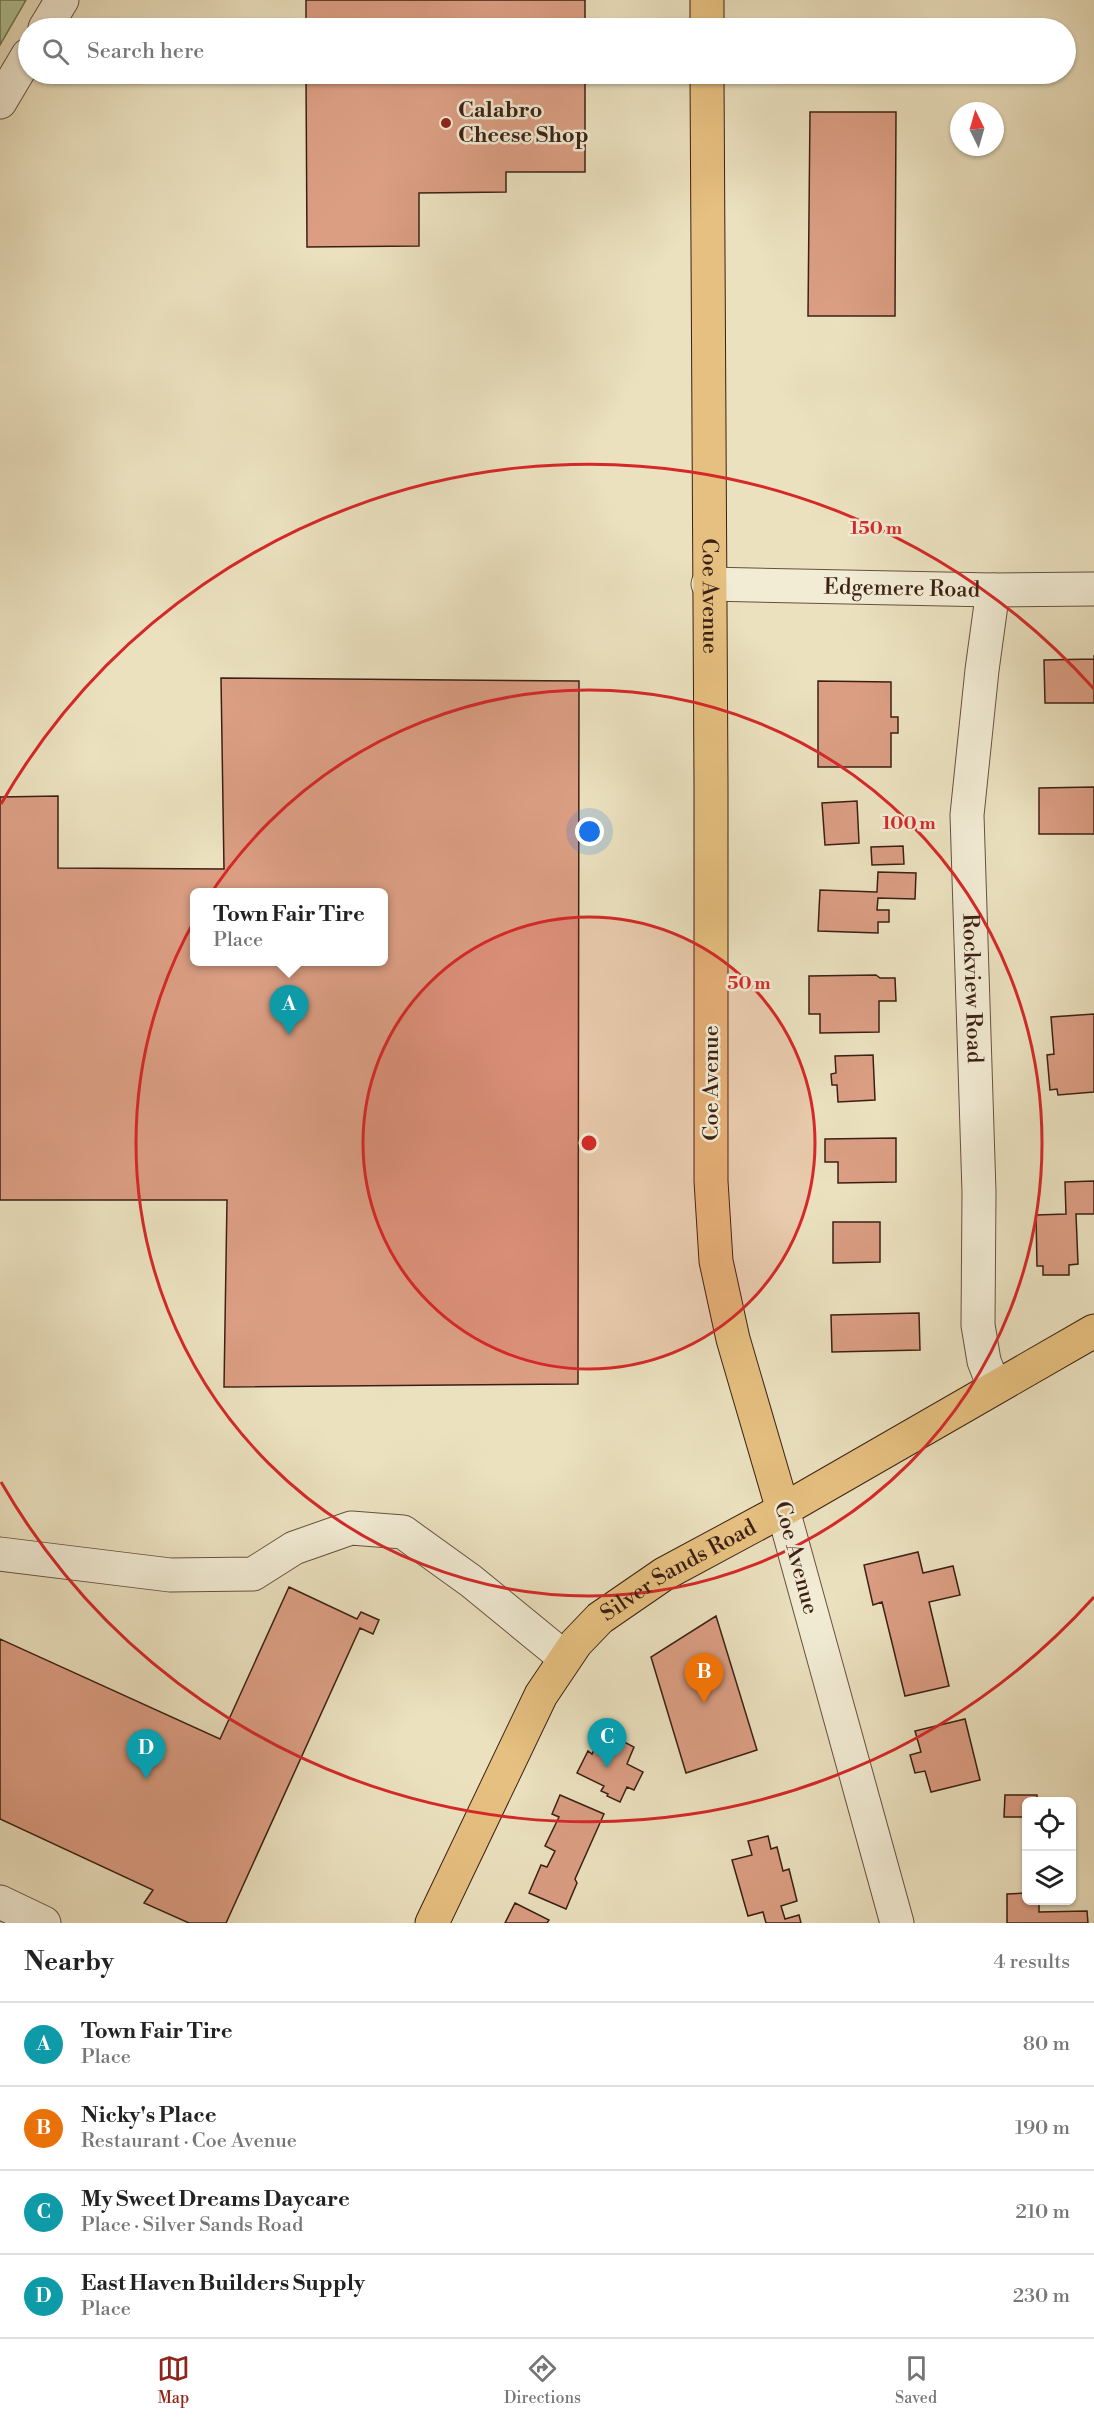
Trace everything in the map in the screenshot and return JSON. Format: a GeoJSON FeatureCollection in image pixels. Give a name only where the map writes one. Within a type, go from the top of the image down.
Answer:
{"type":"FeatureCollection","features":[{"type":"Feature","properties":{"kind":"main road"},"geometry":{"type":"LineString","coordinates":[[707,0],[707,18]]}},
{"type":"Feature","properties":{"kind":"main road","name":"Coe Avenue"},"geometry":{"type":"LineString","coordinates":[[707,84],[711,1181],[716,1261],[733,1339],[783,1510]]}},
{"type":"Feature","properties":{"kind":"main road","name":"Silver Sands Road"},"geometry":{"type":"LineString","coordinates":[[432,1923],[541,1695],[576,1643],[600,1618],[664,1574],[783,1510],[1094,1331]]}},
{"type":"Feature","properties":{"kind":"street"},"geometry":{"type":"LineString","coordinates":[[51,18],[62,0]]}},
{"type":"Feature","properties":{"kind":"street"},"geometry":{"type":"LineString","coordinates":[[0,102],[18,72]]}},
{"type":"Feature","properties":{"kind":"street","name":"Edgemere Road"},"geometry":{"type":"LineString","coordinates":[[708,584],[993,590],[1094,589]]}},
{"type":"Feature","properties":{"kind":"street","name":"Rockview Road"},"geometry":{"type":"LineString","coordinates":[[993,590],[982,670],[968,815],[979,1192],[978,1325],[984,1361],[994,1387]]}},
{"type":"Feature","properties":{"kind":"street","name":"Coe Avenue"},"geometry":{"type":"LineString","coordinates":[[783,1510],[897,1923]]}},
{"type":"Feature","properties":{"kind":"street"},"geometry":{"type":"LineString","coordinates":[[0,1554],[170,1575],[253,1574],[294,1548],[351,1528],[403,1532],[471,1581],[566,1658]]}},
{"type":"Feature","properties":{"kind":"street"},"geometry":{"type":"LineString","coordinates":[[0,1902],[44,1923]]}},
{"type":"Feature","properties":{"kind":"green space"},"geometry":{"type":"Polygon","coordinates":[[[0,0],[26,0],[0,45],[0,0]]]}},
{"type":"Feature","properties":{"kind":"building"},"geometry":{"type":"Polygon","coordinates":[[[306,0],[585,0],[585,18],[306,18],[306,0]]]}},
{"type":"Feature","properties":{"kind":"building","name":"Calabro Cheese Shop"},"geometry":{"type":"Polygon","coordinates":[[[306,84],[585,84],[585,172],[506,172],[506,192],[419,193],[419,246],[307,247],[306,84]]]}},
{"type":"Feature","properties":{"kind":"building"},"geometry":{"type":"Polygon","coordinates":[[[810,112],[896,112],[895,316],[808,316],[810,112]]]}},
{"type":"Feature","properties":{"kind":"building"},"geometry":{"type":"Polygon","coordinates":[[[1094,659],[1094,703],[1045,703],[1044,660],[1094,659]]]}},
{"type":"Feature","properties":{"kind":"building"},"geometry":{"type":"Polygon","coordinates":[[[221,678],[579,681],[578,1384],[224,1387],[227,1200],[0,1200],[0,797],[58,796],[58,868],[224,869],[221,678]]]}},
{"type":"Feature","properties":{"kind":"building"},"geometry":{"type":"Polygon","coordinates":[[[818,681],[891,682],[891,717],[898,717],[898,733],[891,733],[891,767],[818,767],[818,681]]]}},
{"type":"Feature","properties":{"kind":"building"},"geometry":{"type":"Polygon","coordinates":[[[1094,787],[1094,834],[1039,834],[1039,788],[1094,787]]]}},
{"type":"Feature","properties":{"kind":"building"},"geometry":{"type":"Polygon","coordinates":[[[857,801],[859,843],[825,845],[822,803],[857,801]]]}},
{"type":"Feature","properties":{"kind":"building"},"geometry":{"type":"Polygon","coordinates":[[[903,846],[904,864],[872,865],[871,847],[903,846]]]}},
{"type":"Feature","properties":{"kind":"building"},"geometry":{"type":"Polygon","coordinates":[[[878,872],[916,873],[915,899],[878,898],[877,910],[889,910],[889,922],[878,922],[878,933],[818,931],[820,890],[877,892],[878,872]]]}},
{"type":"Feature","properties":{"kind":"building"},"geometry":{"type":"Polygon","coordinates":[[[876,975],[880,978],[895,978],[896,1001],[879,1001],[879,1032],[820,1033],[820,1014],[809,1014],[809,976],[876,975]]]}},
{"type":"Feature","properties":{"kind":"building"},"geometry":{"type":"Polygon","coordinates":[[[1094,1014],[1094,1092],[1058,1095],[1057,1089],[1050,1090],[1047,1055],[1054,1054],[1051,1017],[1094,1014]]]}},
{"type":"Feature","properties":{"kind":"building"},"geometry":{"type":"Polygon","coordinates":[[[873,1055],[875,1100],[838,1102],[837,1085],[832,1085],[831,1074],[836,1073],[835,1056],[873,1055]]]}},
{"type":"Feature","properties":{"kind":"building"},"geometry":{"type":"Polygon","coordinates":[[[896,1138],[896,1182],[838,1183],[838,1162],[825,1162],[825,1139],[896,1138]]]}},
{"type":"Feature","properties":{"kind":"building"},"geometry":{"type":"Polygon","coordinates":[[[1094,1181],[1094,1214],[1076,1214],[1078,1264],[1069,1265],[1069,1275],[1043,1275],[1043,1266],[1037,1266],[1036,1215],[1066,1214],[1065,1182],[1094,1181]]]}},
{"type":"Feature","properties":{"kind":"building"},"geometry":{"type":"Polygon","coordinates":[[[833,1222],[880,1222],[880,1262],[833,1263],[833,1222]]]}},
{"type":"Feature","properties":{"kind":"building"},"geometry":{"type":"Polygon","coordinates":[[[919,1313],[920,1350],[832,1352],[831,1315],[919,1313]]]}},
{"type":"Feature","properties":{"kind":"building"},"geometry":{"type":"Polygon","coordinates":[[[918,1552],[923,1573],[953,1566],[960,1595],[929,1602],[949,1686],[905,1696],[882,1602],[873,1605],[864,1565],[918,1552]]]}},
{"type":"Feature","properties":{"kind":"building"},"geometry":{"type":"Polygon","coordinates":[[[289,1587],[357,1619],[361,1612],[379,1620],[373,1634],[360,1628],[226,1923],[189,1923],[144,1903],[153,1890],[0,1819],[0,1639],[220,1739],[289,1587]]]}},
{"type":"Feature","properties":{"kind":"building"},"geometry":{"type":"Polygon","coordinates":[[[716,1616],[757,1750],[686,1773],[651,1657],[716,1616]]]}},
{"type":"Feature","properties":{"kind":"building"},"geometry":{"type":"Polygon","coordinates":[[[965,1719],[980,1780],[931,1792],[925,1771],[915,1773],[910,1755],[921,1752],[915,1731],[965,1719]]]}},
{"type":"Feature","properties":{"kind":"building"},"geometry":{"type":"Polygon","coordinates":[[[603,1731],[634,1747],[627,1764],[643,1772],[634,1790],[627,1787],[620,1802],[601,1791],[604,1786],[577,1773],[588,1751],[592,1754],[603,1731]]]}},
{"type":"Feature","properties":{"kind":"building"},"geometry":{"type":"Polygon","coordinates":[[[560,1795],[604,1814],[575,1879],[577,1883],[566,1909],[529,1893],[541,1865],[547,1867],[555,1851],[545,1846],[559,1817],[552,1814],[560,1795]]]}},
{"type":"Feature","properties":{"kind":"building"},"geometry":{"type":"Polygon","coordinates":[[[1005,1795],[1037,1795],[1037,1797],[1022,1797],[1022,1817],[1004,1817],[1005,1795]]]}},
{"type":"Feature","properties":{"kind":"building"},"geometry":{"type":"Polygon","coordinates":[[[768,1836],[771,1849],[777,1847],[783,1871],[789,1869],[797,1901],[781,1906],[785,1919],[799,1915],[801,1923],[766,1923],[763,1912],[748,1916],[732,1860],[752,1855],[748,1841],[768,1836]]]}},
{"type":"Feature","properties":{"kind":"building"},"geometry":{"type":"Polygon","coordinates":[[[1022,1893],[1022,1905],[1039,1905],[1039,1912],[1087,1911],[1088,1923],[1007,1923],[1007,1894],[1022,1893]]]}},
{"type":"Feature","properties":{"kind":"building"},"geometry":{"type":"Polygon","coordinates":[[[515,1903],[549,1920],[547,1923],[505,1923],[515,1903]]]}},
{"type":"Feature","properties":{"kind":"place","name":"Calabro Cheese Shop"},"geometry":{"type":"Point","coordinates":[446,123]}},
{"type":"Feature","properties":{"kind":"place","name":"Town Fair Tire"},"geometry":{"type":"Point","coordinates":[289,1035]}},
{"type":"Feature","properties":{"kind":"place","name":"Nicky's Place"},"geometry":{"type":"Point","coordinates":[704,1703]}},
{"type":"Feature","properties":{"kind":"place","name":"My Sweet Dreams Daycare"},"geometry":{"type":"Point","coordinates":[607,1768]}},
{"type":"Feature","properties":{"kind":"place","name":"East Haven Builders Supply"},"geometry":{"type":"Point","coordinates":[146,1779]}}]}
